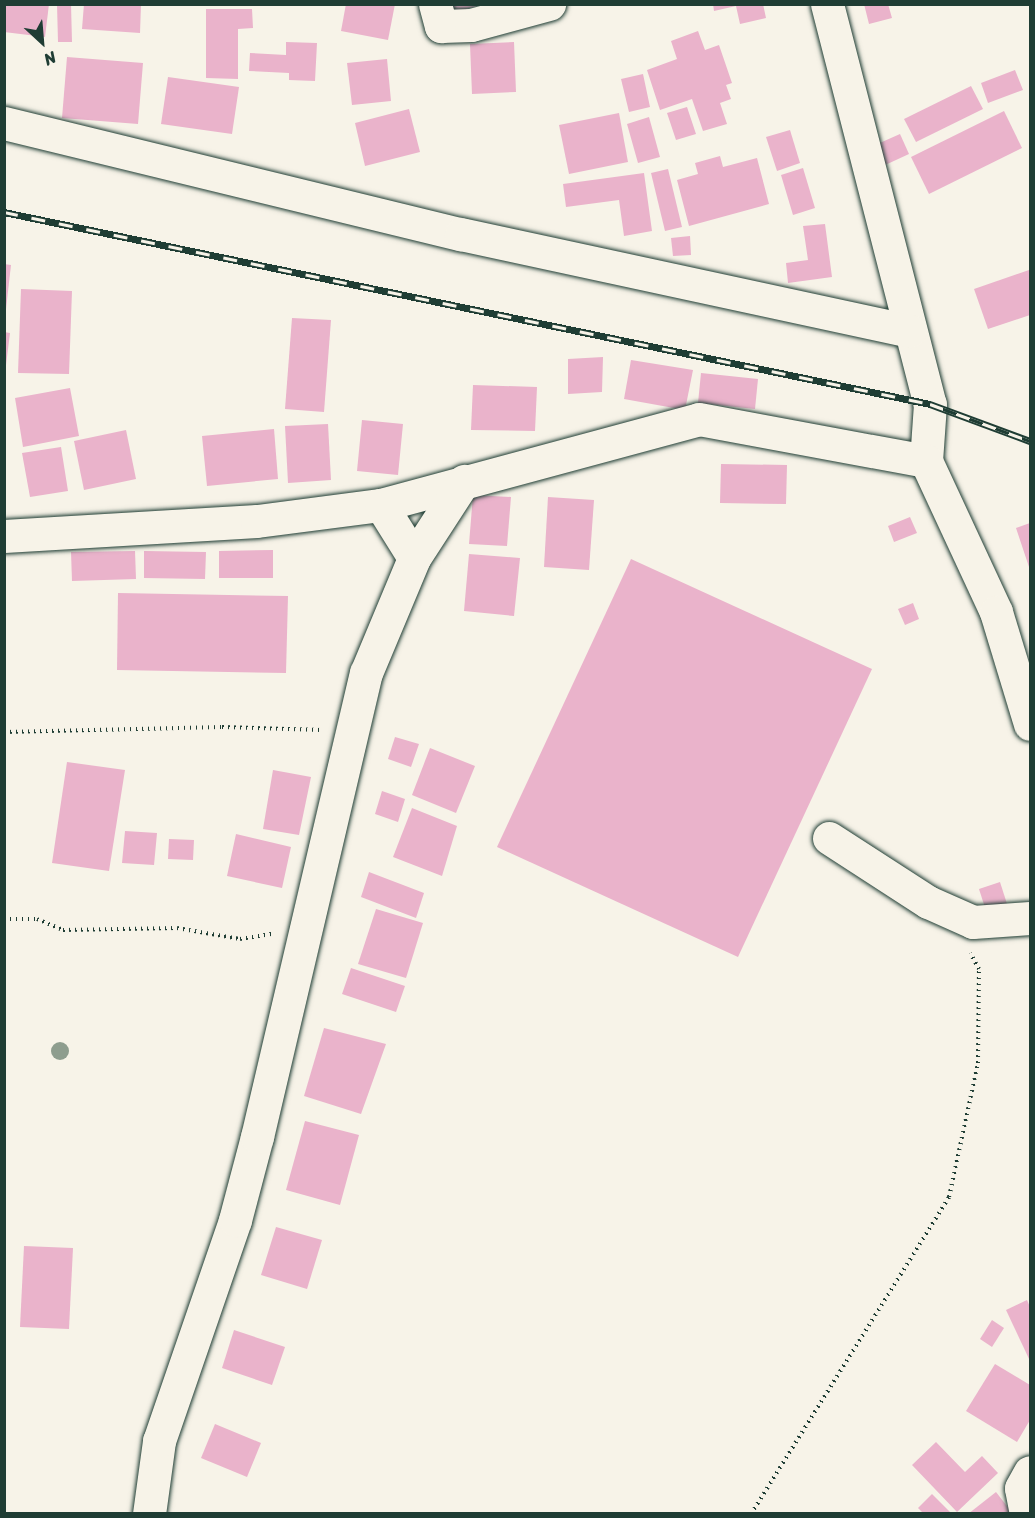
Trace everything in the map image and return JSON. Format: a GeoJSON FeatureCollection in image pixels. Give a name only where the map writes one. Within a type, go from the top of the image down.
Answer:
{"type":"FeatureCollection","features":[{"type":"Feature","properties":{"kind":"street"},"geometry":{"type":"LineString","coordinates":[[435,4],[441,26],[471,24],[549,4]]}},
{"type":"Feature","properties":{"kind":"street"},"geometry":{"type":"LineString","coordinates":[[827,4],[930,404],[926,462],[996,612],[1030,724]]}},
{"type":"Feature","properties":{"kind":"street"},"geometry":{"type":"LineString","coordinates":[[4,123],[439,229],[910,331]]}},
{"type":"Feature","properties":{"kind":"street"},"geometry":{"type":"LineString","coordinates":[[4,536],[257,521],[381,505],[699,419],[926,462]]}},
{"type":"Feature","properties":{"kind":"street"},"geometry":{"type":"LineString","coordinates":[[149,1514],[159,1441],[235,1220],[366,673],[414,558],[464,481]]}},
{"type":"Feature","properties":{"kind":"street"},"geometry":{"type":"LineString","coordinates":[[381,505],[414,558]]}},
{"type":"Feature","properties":{"kind":"street"},"geometry":{"type":"LineString","coordinates":[[829,838],[946,910],[973,922],[1030,918]]}},
{"type":"Feature","properties":{"kind":"street"},"geometry":{"type":"LineString","coordinates":[[1026,1514],[1021,1488],[1030,1472]]}},
{"type":"Feature","properties":{"kind":"path"},"geometry":{"type":"LineString","coordinates":[[4,732],[211,727],[352,730]]}},
{"type":"Feature","properties":{"kind":"path"},"geometry":{"type":"LineString","coordinates":[[751,1514],[950,1197],[978,1063],[979,969],[946,910]]}},
{"type":"Feature","properties":{"kind":"path"},"geometry":{"type":"LineString","coordinates":[[4,919],[37,919],[63,930],[177,928],[240,939],[303,929]]}},
{"type":"Feature","properties":{"kind":"building"},"geometry":{"type":"Polygon","coordinates":[[[4,4],[49,4],[45,37],[4,32],[4,4]]]}},
{"type":"Feature","properties":{"kind":"building"},"geometry":{"type":"Polygon","coordinates":[[[57,4],[71,4],[72,42],[58,42],[57,4]]]}},
{"type":"Feature","properties":{"kind":"building"},"geometry":{"type":"Polygon","coordinates":[[[84,4],[141,4],[140,33],[82,29],[84,4]]]}},
{"type":"Feature","properties":{"kind":"building"},"geometry":{"type":"Polygon","coordinates":[[[346,4],[395,4],[388,40],[341,31],[346,4]]]}},
{"type":"Feature","properties":{"kind":"building"},"geometry":{"type":"Polygon","coordinates":[[[452,4],[481,4],[481,5],[454,12],[452,4]]]}},
{"type":"Feature","properties":{"kind":"building"},"geometry":{"type":"Polygon","coordinates":[[[713,4],[763,4],[766,18],[740,24],[736,6],[714,11],[713,4]]]}},
{"type":"Feature","properties":{"kind":"building"},"geometry":{"type":"Polygon","coordinates":[[[864,4],[888,4],[892,18],[869,24],[864,4]]]}},
{"type":"Feature","properties":{"kind":"building"},"geometry":{"type":"Polygon","coordinates":[[[206,9],[252,9],[253,28],[238,29],[238,79],[206,78],[206,9]]]}},
{"type":"Feature","properties":{"kind":"building"},"geometry":{"type":"Polygon","coordinates":[[[698,31],[705,50],[719,45],[732,83],[726,85],[731,99],[720,103],[727,124],[703,131],[692,99],[660,110],[647,70],[677,59],[671,41],[698,31]]]}},
{"type":"Feature","properties":{"kind":"building"},"geometry":{"type":"Polygon","coordinates":[[[286,42],[317,43],[315,81],[289,80],[289,73],[249,71],[250,53],[286,55],[286,42]]]}},
{"type":"Feature","properties":{"kind":"building"},"geometry":{"type":"Polygon","coordinates":[[[514,42],[516,92],[472,94],[470,44],[514,42]]]}},
{"type":"Feature","properties":{"kind":"building"},"geometry":{"type":"Polygon","coordinates":[[[67,57],[143,63],[138,124],[62,118],[67,57]]]}},
{"type":"Feature","properties":{"kind":"building"},"geometry":{"type":"Polygon","coordinates":[[[387,59],[391,101],[352,105],[347,63],[387,59]]]}},
{"type":"Feature","properties":{"kind":"building"},"geometry":{"type":"Polygon","coordinates":[[[1015,70],[1023,90],[988,103],[981,83],[1015,70]]]}},
{"type":"Feature","properties":{"kind":"building"},"geometry":{"type":"Polygon","coordinates":[[[643,74],[650,107],[629,112],[621,79],[643,74]]]}},
{"type":"Feature","properties":{"kind":"building"},"geometry":{"type":"Polygon","coordinates":[[[168,77],[239,87],[232,134],[161,124],[168,77]]]}},
{"type":"Feature","properties":{"kind":"building"},"geometry":{"type":"Polygon","coordinates":[[[971,86],[983,109],[916,142],[904,119],[971,86]]]}},
{"type":"Feature","properties":{"kind":"building"},"geometry":{"type":"Polygon","coordinates":[[[687,107],[696,134],[676,140],[667,113],[687,107]]]}},
{"type":"Feature","properties":{"kind":"building"},"geometry":{"type":"Polygon","coordinates":[[[409,109],[420,152],[365,166],[355,123],[409,109]]]}},
{"type":"Feature","properties":{"kind":"building"},"geometry":{"type":"Polygon","coordinates":[[[1004,111],[1022,148],[929,194],[911,157],[1004,111]]]}},
{"type":"Feature","properties":{"kind":"building"},"geometry":{"type":"Polygon","coordinates":[[[619,113],[628,162],[569,174],[559,125],[619,113]]]}},
{"type":"Feature","properties":{"kind":"building"},"geometry":{"type":"Polygon","coordinates":[[[649,117],[660,157],[638,163],[627,124],[649,117]]]}},
{"type":"Feature","properties":{"kind":"building"},"geometry":{"type":"Polygon","coordinates":[[[790,130],[800,163],[777,171],[766,137],[790,130]]]}},
{"type":"Feature","properties":{"kind":"building"},"geometry":{"type":"Polygon","coordinates":[[[900,134],[909,154],[883,166],[873,146],[900,134]]]}},
{"type":"Feature","properties":{"kind":"building"},"geometry":{"type":"Polygon","coordinates":[[[720,156],[723,167],[757,158],[769,204],[689,226],[677,180],[698,174],[695,163],[720,156]]]}},
{"type":"Feature","properties":{"kind":"building"},"geometry":{"type":"Polygon","coordinates":[[[803,168],[815,208],[793,215],[781,175],[803,168]]]}},
{"type":"Feature","properties":{"kind":"building"},"geometry":{"type":"Polygon","coordinates":[[[668,169],[682,227],[665,231],[651,173],[668,169]]]}},
{"type":"Feature","properties":{"kind":"building"},"geometry":{"type":"Polygon","coordinates":[[[644,173],[652,231],[624,236],[619,200],[566,207],[563,184],[644,173]]]}},
{"type":"Feature","properties":{"kind":"building"},"geometry":{"type":"Polygon","coordinates":[[[825,224],[832,277],[788,283],[786,263],[808,260],[803,226],[825,224]]]}},
{"type":"Feature","properties":{"kind":"building"},"geometry":{"type":"Polygon","coordinates":[[[690,236],[691,255],[673,256],[671,238],[690,236]]]}},
{"type":"Feature","properties":{"kind":"building"},"geometry":{"type":"Polygon","coordinates":[[[4,264],[11,265],[6,309],[4,309],[4,264]]]}},
{"type":"Feature","properties":{"kind":"building"},"geometry":{"type":"Polygon","coordinates":[[[1029,270],[1030,315],[988,329],[974,289],[1029,270]]]}},
{"type":"Feature","properties":{"kind":"building"},"geometry":{"type":"Polygon","coordinates":[[[21,289],[72,291],[69,374],[18,373],[21,289]]]}},
{"type":"Feature","properties":{"kind":"building"},"geometry":{"type":"Polygon","coordinates":[[[292,318],[331,320],[324,412],[285,409],[292,318]]]}},
{"type":"Feature","properties":{"kind":"building"},"geometry":{"type":"Polygon","coordinates":[[[4,332],[10,333],[6,365],[4,365],[4,332]]]}},
{"type":"Feature","properties":{"kind":"building"},"geometry":{"type":"Polygon","coordinates":[[[603,357],[602,392],[568,394],[568,359],[603,357]]]}},
{"type":"Feature","properties":{"kind":"building"},"geometry":{"type":"Polygon","coordinates":[[[631,360],[693,370],[685,410],[624,399],[631,360]]]}},
{"type":"Feature","properties":{"kind":"building"},"geometry":{"type":"Polygon","coordinates":[[[701,373],[758,379],[755,409],[698,403],[701,373]]]}},
{"type":"Feature","properties":{"kind":"building"},"geometry":{"type":"Polygon","coordinates":[[[473,385],[537,387],[535,431],[471,430],[473,385]]]}},
{"type":"Feature","properties":{"kind":"building"},"geometry":{"type":"Polygon","coordinates":[[[70,388],[79,436],[23,447],[15,398],[70,388]]]}},
{"type":"Feature","properties":{"kind":"building"},"geometry":{"type":"Polygon","coordinates":[[[362,420],[403,424],[398,475],[357,471],[362,420]]]}},
{"type":"Feature","properties":{"kind":"building"},"geometry":{"type":"Polygon","coordinates":[[[328,424],[331,480],[288,483],[285,426],[328,424]]]}},
{"type":"Feature","properties":{"kind":"building"},"geometry":{"type":"Polygon","coordinates":[[[274,429],[278,479],[207,486],[202,436],[274,429]]]}},
{"type":"Feature","properties":{"kind":"building"},"geometry":{"type":"Polygon","coordinates":[[[126,430],[136,479],[84,490],[74,441],[126,430]]]}},
{"type":"Feature","properties":{"kind":"building"},"geometry":{"type":"Polygon","coordinates":[[[61,447],[68,491],[30,497],[22,453],[61,447]]]}},
{"type":"Feature","properties":{"kind":"building"},"geometry":{"type":"Polygon","coordinates":[[[721,464],[787,465],[786,504],[720,503],[721,464]]]}},
{"type":"Feature","properties":{"kind":"building"},"geometry":{"type":"Polygon","coordinates":[[[473,495],[511,497],[507,546],[469,544],[473,495]]]}},
{"type":"Feature","properties":{"kind":"building"},"geometry":{"type":"Polygon","coordinates":[[[548,497],[594,500],[589,570],[544,567],[548,497]]]}},
{"type":"Feature","properties":{"kind":"building"},"geometry":{"type":"Polygon","coordinates":[[[910,517],[917,533],[894,542],[888,526],[910,517]]]}},
{"type":"Feature","properties":{"kind":"building"},"geometry":{"type":"Polygon","coordinates":[[[1030,523],[1030,570],[1016,528],[1030,523]]]}},
{"type":"Feature","properties":{"kind":"building"},"geometry":{"type":"Polygon","coordinates":[[[273,550],[273,578],[219,578],[219,551],[273,550]]]}},
{"type":"Feature","properties":{"kind":"building"},"geometry":{"type":"Polygon","coordinates":[[[135,551],[136,579],[72,581],[71,552],[135,551]]]}},
{"type":"Feature","properties":{"kind":"building"},"geometry":{"type":"Polygon","coordinates":[[[144,551],[206,552],[205,579],[144,578],[144,551]]]}},
{"type":"Feature","properties":{"kind":"building"},"geometry":{"type":"Polygon","coordinates":[[[469,554],[520,558],[514,616],[464,611],[469,554]]]}},
{"type":"Feature","properties":{"kind":"building"},"geometry":{"type":"Polygon","coordinates":[[[631,559],[872,669],[738,957],[497,847],[631,559]]]}},
{"type":"Feature","properties":{"kind":"building"},"geometry":{"type":"Polygon","coordinates":[[[118,593],[288,596],[286,673],[117,670],[118,593]]]}},
{"type":"Feature","properties":{"kind":"building"},"geometry":{"type":"Polygon","coordinates":[[[913,603],[919,619],[905,625],[898,609],[913,603]]]}},
{"type":"Feature","properties":{"kind":"building"},"geometry":{"type":"Polygon","coordinates":[[[395,737],[419,744],[411,767],[388,759],[395,737]]]}},
{"type":"Feature","properties":{"kind":"building"},"geometry":{"type":"Polygon","coordinates":[[[430,748],[475,766],[456,813],[412,795],[430,748]]]}},
{"type":"Feature","properties":{"kind":"building"},"geometry":{"type":"Polygon","coordinates":[[[67,762],[125,770],[109,871],[52,863],[67,762]]]}},
{"type":"Feature","properties":{"kind":"building"},"geometry":{"type":"Polygon","coordinates":[[[273,770],[311,777],[299,835],[263,829],[273,770]]]}},
{"type":"Feature","properties":{"kind":"building"},"geometry":{"type":"Polygon","coordinates":[[[382,791],[405,799],[398,822],[375,814],[382,791]]]}},
{"type":"Feature","properties":{"kind":"building"},"geometry":{"type":"Polygon","coordinates":[[[412,808],[457,826],[442,876],[393,857],[412,808]]]}},
{"type":"Feature","properties":{"kind":"building"},"geometry":{"type":"Polygon","coordinates":[[[125,831],[157,833],[154,865],[122,863],[125,831]]]}},
{"type":"Feature","properties":{"kind":"building"},"geometry":{"type":"Polygon","coordinates":[[[236,834],[291,847],[282,888],[227,876],[236,834]]]}},
{"type":"Feature","properties":{"kind":"building"},"geometry":{"type":"Polygon","coordinates":[[[169,839],[194,840],[193,860],[168,859],[169,839]]]}},
{"type":"Feature","properties":{"kind":"building"},"geometry":{"type":"Polygon","coordinates":[[[369,872],[424,893],[416,918],[361,897],[369,872]]]}},
{"type":"Feature","properties":{"kind":"building"},"geometry":{"type":"Polygon","coordinates":[[[1000,882],[1008,907],[987,914],[979,889],[1000,882]]]}},
{"type":"Feature","properties":{"kind":"building"},"geometry":{"type":"Polygon","coordinates":[[[376,909],[423,923],[406,978],[358,964],[376,909]]]}},
{"type":"Feature","properties":{"kind":"building"},"geometry":{"type":"Polygon","coordinates":[[[351,968],[405,986],[396,1012],[342,994],[351,968]]]}},
{"type":"Feature","properties":{"kind":"building"},"geometry":{"type":"Polygon","coordinates":[[[324,1028],[386,1044],[361,1114],[304,1096],[324,1028]]]}},
{"type":"Feature","properties":{"kind":"building"},"geometry":{"type":"Polygon","coordinates":[[[305,1121],[359,1135],[340,1205],[286,1190],[305,1121]]]}},
{"type":"Feature","properties":{"kind":"building"},"geometry":{"type":"Polygon","coordinates":[[[276,1227],[322,1240],[307,1289],[261,1275],[276,1227]]]}},
{"type":"Feature","properties":{"kind":"building"},"geometry":{"type":"Polygon","coordinates":[[[24,1246],[73,1248],[69,1329],[20,1327],[24,1246]]]}},
{"type":"Feature","properties":{"kind":"building"},"geometry":{"type":"Polygon","coordinates":[[[1027,1300],[1030,1307],[1030,1361],[1006,1310],[1027,1300]]]}},
{"type":"Feature","properties":{"kind":"building"},"geometry":{"type":"Polygon","coordinates":[[[992,1320],[1004,1328],[992,1347],[980,1339],[992,1320]]]}},
{"type":"Feature","properties":{"kind":"building"},"geometry":{"type":"Polygon","coordinates":[[[234,1330],[285,1347],[272,1385],[222,1368],[234,1330]]]}},
{"type":"Feature","properties":{"kind":"building"},"geometry":{"type":"Polygon","coordinates":[[[995,1364],[1030,1385],[1030,1420],[1017,1442],[966,1411],[995,1364]]]}},
{"type":"Feature","properties":{"kind":"building"},"geometry":{"type":"Polygon","coordinates":[[[215,1424],[261,1443],[247,1477],[201,1458],[215,1424]]]}},
{"type":"Feature","properties":{"kind":"building"},"geometry":{"type":"Polygon","coordinates":[[[936,1442],[965,1472],[982,1456],[998,1473],[957,1512],[912,1465],[936,1442]]]}},
{"type":"Feature","properties":{"kind":"building"},"geometry":{"type":"Polygon","coordinates":[[[996,1492],[1013,1514],[968,1514],[996,1492]]]}},
{"type":"Feature","properties":{"kind":"building"},"geometry":{"type":"Polygon","coordinates":[[[932,1494],[952,1514],[924,1514],[918,1508],[932,1494]]]}},
{"type":"Feature","properties":{"kind":"railway"},"geometry":{"type":"LineString","coordinates":[[4,212],[930,404],[1030,441]]}}]}
